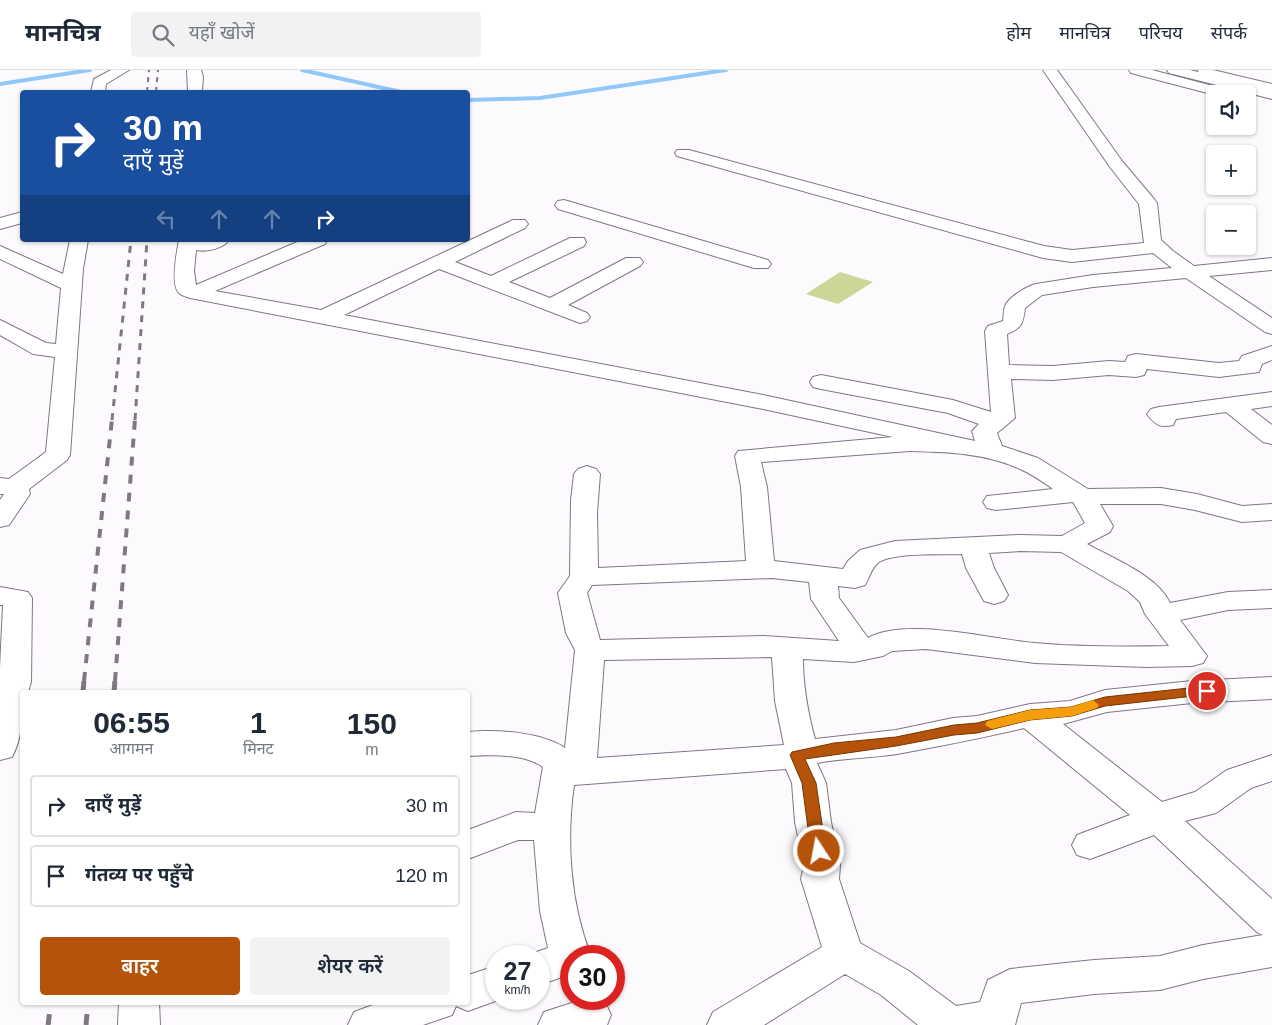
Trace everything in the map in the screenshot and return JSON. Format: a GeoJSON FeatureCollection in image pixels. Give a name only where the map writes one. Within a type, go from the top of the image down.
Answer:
{"type":"FeatureCollection","features":[{"type":"Feature","properties":{"kind":"main road"},"geometry":{"type":"LineString","coordinates":[[98,90],[99,82],[122,70]]}},
{"type":"Feature","properties":{"kind":"main road"},"geometry":{"type":"LineString","coordinates":[[194,70],[196,90]]}},
{"type":"Feature","properties":{"kind":"main road"},"geometry":{"type":"LineString","coordinates":[[1050,70],[1116,164],[1148,203],[1152,241],[1272,328]]}},
{"type":"Feature","properties":{"kind":"main road"},"geometry":{"type":"LineString","coordinates":[[1136,70],[1206,88]]}},
{"type":"Feature","properties":{"kind":"main road"},"geometry":{"type":"LineString","coordinates":[[1152,70],[1211,85]]}},
{"type":"Feature","properties":{"kind":"main road"},"geometry":{"type":"LineString","coordinates":[[1174,70],[1272,95]]}},
{"type":"Feature","properties":{"kind":"main road"},"geometry":{"type":"LineString","coordinates":[[1198,70],[1272,88]]}},
{"type":"Feature","properties":{"kind":"main road"},"geometry":{"type":"LineString","coordinates":[[1256,97],[1272,101]]}},
{"type":"Feature","properties":{"kind":"main road"},"geometry":{"type":"LineString","coordinates":[[1256,101],[1272,105]]}},
{"type":"Feature","properties":{"kind":"main road"},"geometry":{"type":"LineString","coordinates":[[683,153],[1043,252],[1072,256],[1158,247]]}},
{"type":"Feature","properties":{"kind":"main road"},"geometry":{"type":"LineString","coordinates":[[564,205],[761,264]]}},
{"type":"Feature","properties":{"kind":"main road"},"geometry":{"type":"LineString","coordinates":[[323,317],[519,224]]}},
{"type":"Feature","properties":{"kind":"main road"},"geometry":{"type":"LineString","coordinates":[[0,519],[17,494],[8,487],[58,455],[71,285],[79,242]]}},
{"type":"Feature","properties":{"kind":"main road"},"geometry":{"type":"LineString","coordinates":[[214,242],[203,246],[188,242],[184,271],[186,289],[194,293],[236,303],[323,317],[666,386],[762,402],[1002,452],[1046,471],[1080,496],[1100,526],[1067,544],[895,549],[870,556],[858,567],[855,579],[760,570],[584,577]]}},
{"type":"Feature","properties":{"kind":"main road"},"geometry":{"type":"LineString","coordinates":[[194,293],[313,242]]}},
{"type":"Feature","properties":{"kind":"main road"},"geometry":{"type":"LineString","coordinates":[[492,283],[577,242]]}},
{"type":"Feature","properties":{"kind":"main road"},"geometry":{"type":"LineString","coordinates":[[0,252],[71,285]]}},
{"type":"Feature","properties":{"kind":"main road"},"geometry":{"type":"LineString","coordinates":[[438,262],[580,317]]}},
{"type":"Feature","properties":{"kind":"main road"},"geometry":{"type":"LineString","coordinates":[[551,306],[634,262]]}},
{"type":"Feature","properties":{"kind":"main road"},"geometry":{"type":"LineString","coordinates":[[991,450],[984,431],[1004,418],[995,347],[996,331],[1013,324],[1015,306],[1036,290],[1191,271],[1272,264]]}},
{"type":"Feature","properties":{"kind":"main road"},"geometry":{"type":"LineString","coordinates":[[0,326],[42,349],[66,352]]}},
{"type":"Feature","properties":{"kind":"main road"},"geometry":{"type":"LineString","coordinates":[[999,372],[1053,373],[1109,368],[1136,370],[1136,361],[1219,370],[1251,367],[1250,361],[1272,352]]}},
{"type":"Feature","properties":{"kind":"main road"},"geometry":{"type":"LineString","coordinates":[[821,382],[953,407],[997,422]]}},
{"type":"Feature","properties":{"kind":"main road"},"geometry":{"type":"LineString","coordinates":[[1165,420],[1159,414],[1272,399]]}},
{"type":"Feature","properties":{"kind":"main road"},"geometry":{"type":"LineString","coordinates":[[1231,405],[1272,437]]}},
{"type":"Feature","properties":{"kind":"main road"},"geometry":{"type":"LineString","coordinates":[[760,570],[754,487],[747,456],[862,446],[961,444]]}},
{"type":"Feature","properties":{"kind":"main road"},"geometry":{"type":"LineString","coordinates":[[566,945],[562,924],[552,827],[569,773],[590,650],[581,633],[572,594],[584,577],[585,531],[582,500],[586,474]]}},
{"type":"Feature","properties":{"kind":"main road"},"geometry":{"type":"LineString","coordinates":[[996,502],[1080,496],[1161,496],[1197,502],[1242,514],[1272,512]]}},
{"type":"Feature","properties":{"kind":"main road"},"geometry":{"type":"LineString","coordinates":[[590,650],[764,646],[861,651],[872,649],[886,641],[926,639],[1035,653],[1146,658],[1192,656],[1160,614],[1154,598],[1138,585],[1067,544]]}},
{"type":"Feature","properties":{"kind":"main road"},"geometry":{"type":"LineString","coordinates":[[974,546],[980,568],[994,595]]}},
{"type":"Feature","properties":{"kind":"main road"},"geometry":{"type":"LineString","coordinates":[[822,575],[825,599],[861,651]]}},
{"type":"Feature","properties":{"kind":"main road"},"geometry":{"type":"LineString","coordinates":[[0,596],[18,598],[0,748]]}},
{"type":"Feature","properties":{"kind":"main road"},"geometry":{"type":"LineString","coordinates":[[1160,614],[1228,601],[1272,599]]}},
{"type":"Feature","properties":{"kind":"main road"},"geometry":{"type":"LineString","coordinates":[[788,648],[786,680],[790,709],[800,755],[809,783],[813,822],[822,866],[820,879],[844,954],[895,983],[949,1025]]}},
{"type":"Feature","properties":{"kind":"main road"},"geometry":{"type":"LineString","coordinates":[[569,773],[800,755],[834,748],[896,742],[954,730],[977,728],[1030,715],[1072,712],[1105,701],[1155,695],[1272,688]]}},
{"type":"Feature","properties":{"kind":"main road"},"geometry":{"type":"LineString","coordinates":[[1030,715],[1158,819],[1272,922]]}},
{"type":"Feature","properties":{"kind":"main road"},"geometry":{"type":"LineString","coordinates":[[470,744],[483,743],[542,749],[560,762],[569,773]]}},
{"type":"Feature","properties":{"kind":"main road"},"geometry":{"type":"LineString","coordinates":[[1090,845],[1158,819],[1180,808],[1204,804],[1239,779],[1272,768]]}},
{"type":"Feature","properties":{"kind":"main road"},"geometry":{"type":"LineString","coordinates":[[470,844],[516,826],[552,827]]}},
{"type":"Feature","properties":{"kind":"main road"},"geometry":{"type":"LineString","coordinates":[[955,1025],[998,1018],[1002,993],[1010,987],[1094,977],[1160,973],[1203,962],[1272,950]]}},
{"type":"Feature","properties":{"kind":"main road"},"geometry":{"type":"LineString","coordinates":[[728,1025],[844,954]]}},
{"type":"Feature","properties":{"kind":"main road"},"geometry":{"type":"LineString","coordinates":[[470,992],[485,987]]}},
{"type":"Feature","properties":{"kind":"main road"},"geometry":{"type":"LineString","coordinates":[[139,1005],[139,1025]]}},
{"type":"Feature","properties":{"kind":"main road"},"geometry":{"type":"LineString","coordinates":[[369,1025],[429,1005]]}},
{"type":"Feature","properties":{"kind":"green space"},"geometry":{"type":"Polygon","coordinates":[[[840,272],[873,282],[838,304],[806,294],[840,272]]]}},
{"type":"Feature","properties":{"kind":"waterway"},"geometry":{"type":"LineString","coordinates":[[0,84],[90,70]]}},
{"type":"Feature","properties":{"kind":"waterway"},"geometry":{"type":"LineString","coordinates":[[302,70],[392,90]]}},
{"type":"Feature","properties":{"kind":"waterway"},"geometry":{"type":"LineString","coordinates":[[470,100],[540,98],[726,70]]}},
{"type":"Feature","properties":{"kind":"railway"},"geometry":{"type":"LineString","coordinates":[[147,90],[149,70]]}},
{"type":"Feature","properties":{"kind":"railway"},"geometry":{"type":"LineString","coordinates":[[156,90],[158,70]]}},
{"type":"Feature","properties":{"kind":"railway"},"geometry":{"type":"LineString","coordinates":[[112,420],[131,242]]}},
{"type":"Feature","properties":{"kind":"railway"},"geometry":{"type":"LineString","coordinates":[[135,420],[147,242]]}},
{"type":"Feature","properties":{"kind":"railway"},"geometry":{"type":"LineString","coordinates":[[84,681],[112,419]]}},
{"type":"Feature","properties":{"kind":"railway"},"geometry":{"type":"LineString","coordinates":[[115,681],[135,419]]}},
{"type":"Feature","properties":{"kind":"railway"},"geometry":{"type":"LineString","coordinates":[[83,690],[84,680]]}},
{"type":"Feature","properties":{"kind":"railway"},"geometry":{"type":"LineString","coordinates":[[114,690],[115,680]]}},
{"type":"Feature","properties":{"kind":"railway"},"geometry":{"type":"LineString","coordinates":[[48,1025],[51,1005]]}},
{"type":"Feature","properties":{"kind":"railway"},"geometry":{"type":"LineString","coordinates":[[86,1025],[88,1005]]}},
{"type":"Feature","properties":{"kind":"slow traffic"},"geometry":{"type":"LineString","coordinates":[[992,725],[1030,715],[1072,712],[1093,705]]}},
{"type":"Feature","properties":{"kind":"route"},"geometry":{"type":"LineString","coordinates":[[819,851],[813,822],[809,783],[797,755],[834,748],[896,742],[954,730],[977,728],[1030,715],[1072,712],[1105,701],[1207,691]]}}]}
